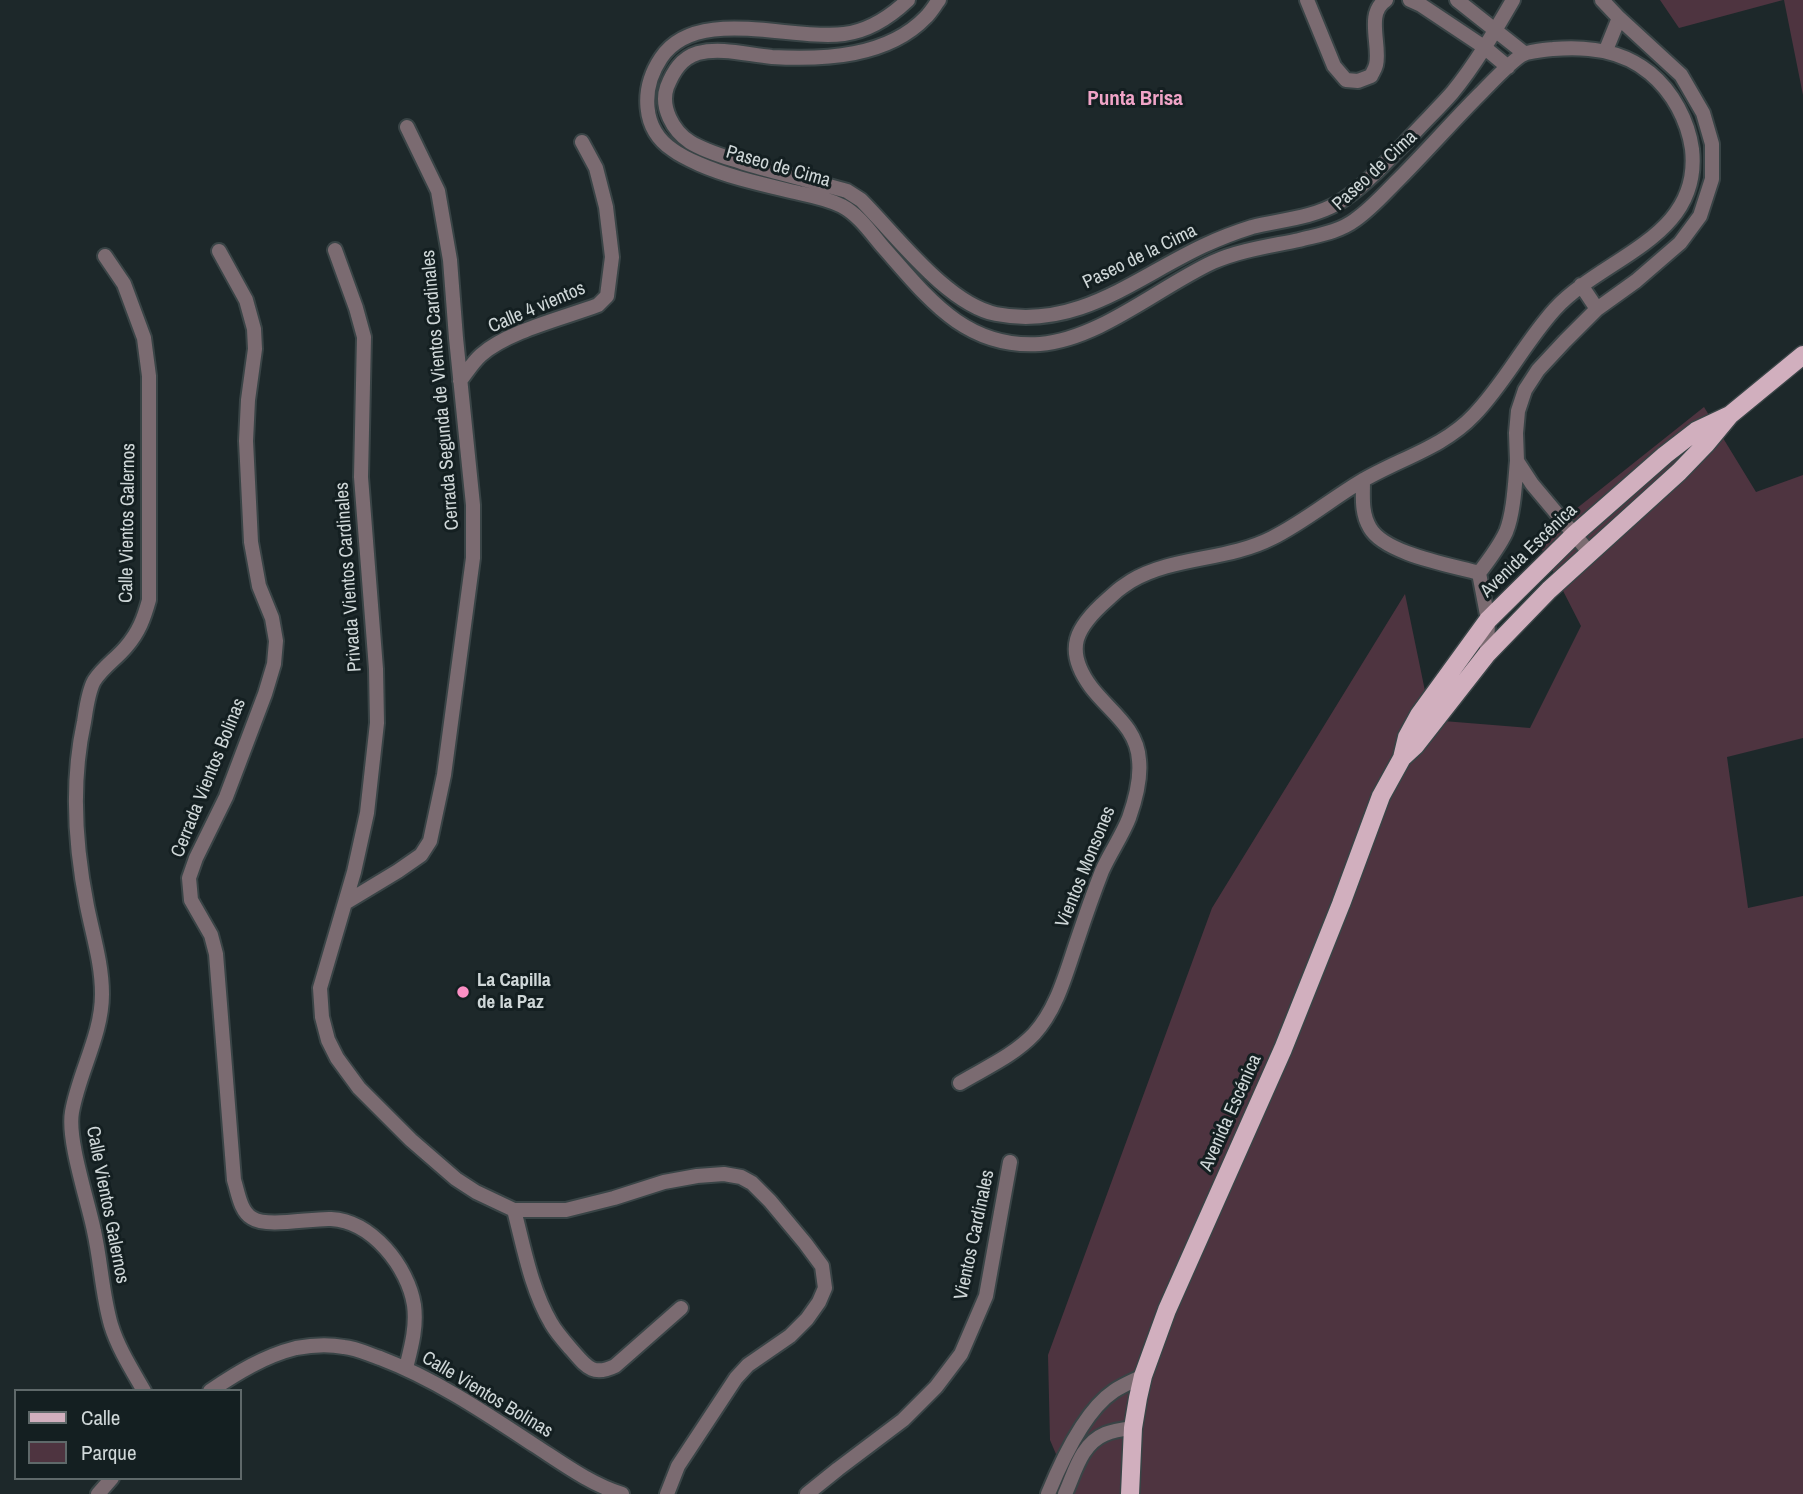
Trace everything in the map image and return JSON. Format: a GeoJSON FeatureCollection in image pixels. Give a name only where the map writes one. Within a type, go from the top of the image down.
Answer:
{"type":"FeatureCollection","features":[{"type":"Feature","properties":{"kind":"main road","name":"Avenida Escénica"},"geometry":{"type":"LineString","coordinates":[[1402,758],[1415,746],[1487,654],[1549,590],[1679,472],[1730,415],[1803,355]]}},
{"type":"Feature","properties":{"kind":"main road","name":"Avenida Escénica"},"geometry":{"type":"LineString","coordinates":[[1130,1494],[1133,1428],[1143,1376],[1167,1310],[1283,1049],[1381,796],[1402,758],[1407,737],[1419,715],[1488,620],[1575,534],[1675,447],[1696,431],[1730,415]]}},
{"type":"Feature","properties":{"kind":"street","name":"Paseo de Cima"},"geometry":{"type":"LineString","coordinates":[[908,0],[867,29],[834,35],[727,29],[696,33],[676,41],[662,56],[651,77],[647,109],[652,127],[673,150],[706,167],[824,199],[849,209],[940,310],[965,328],[988,338],[1015,344],[1066,340],[1092,330],[1217,260],[1320,235],[1349,225],[1410,169],[1524,53]]}},
{"type":"Feature","properties":{"kind":"street","name":"Paseo de la Cima"},"geometry":{"type":"LineString","coordinates":[[939,0],[926,18],[902,35],[858,53],[827,57],[772,57],[725,51],[698,53],[685,59],[673,72],[666,92],[668,115],[674,129],[690,142],[718,155],[847,191],[861,200],[932,275],[952,291],[975,307],[996,314],[1022,316],[1079,309],[1125,289],[1202,247],[1250,228],[1304,217],[1338,203],[1375,175],[1453,92],[1495,32],[1513,0]]}},
{"type":"Feature","properties":{"kind":"street"},"geometry":{"type":"LineString","coordinates":[[1307,0],[1335,66],[1346,80],[1358,81],[1371,76],[1377,64],[1376,13],[1380,4],[1387,0]]}},
{"type":"Feature","properties":{"kind":"street"},"geometry":{"type":"LineString","coordinates":[[1410,0],[1484,47],[1508,67]]}},
{"type":"Feature","properties":{"kind":"street"},"geometry":{"type":"LineString","coordinates":[[1457,0],[1524,53],[1551,49],[1606,50],[1626,57],[1646,70],[1666,88],[1688,126],[1693,162],[1687,195],[1666,227],[1581,285],[1559,305],[1477,412],[1456,432],[1363,480],[1362,504],[1371,531],[1395,548],[1413,556],[1479,573]]}},
{"type":"Feature","properties":{"kind":"street"},"geometry":{"type":"LineString","coordinates":[[1487,654],[1488,620],[1479,573],[1494,554],[1507,530],[1517,461],[1518,411],[1525,390],[1538,370],[1597,309],[1636,281],[1680,243],[1700,216],[1712,179],[1712,144],[1703,113],[1681,75],[1602,0]]}},
{"type":"Feature","properties":{"kind":"street"},"geometry":{"type":"LineString","coordinates":[[1606,50],[1619,18]]}},
{"type":"Feature","properties":{"kind":"street"},"geometry":{"type":"LineString","coordinates":[[867,29],[874,48]]}},
{"type":"Feature","properties":{"kind":"street","name":"Cerrada Segunda de Vientos Cardinales"},"geometry":{"type":"LineString","coordinates":[[345,903],[421,855],[430,841],[444,775],[473,558],[473,505],[450,260],[438,191],[407,127]]}},
{"type":"Feature","properties":{"kind":"street","name":"Calle 4 vientos"},"geometry":{"type":"LineString","coordinates":[[460,381],[480,356],[493,346],[516,334],[598,304],[607,296],[612,257],[606,207],[597,168],[582,142]]}},
{"type":"Feature","properties":{"kind":"street","name":"Privada Vientos Cardinales"},"geometry":{"type":"LineString","coordinates":[[335,250],[365,337],[361,477],[376,669],[377,723],[367,813],[354,872],[320,988],[322,1017],[328,1040],[337,1058],[359,1088],[456,1179],[514,1210]]}},
{"type":"Feature","properties":{"kind":"street","name":"Cerrada Vientos Bolinas"},"geometry":{"type":"LineString","coordinates":[[219,251],[246,300],[254,328],[255,349],[246,442],[251,542],[259,586],[272,618],[276,641],[274,664],[265,694],[226,797],[189,878],[191,900],[211,935],[216,954],[234,1180],[242,1207],[252,1218],[270,1222],[334,1219],[354,1224],[372,1234],[386,1248],[402,1272],[414,1305],[415,1325],[406,1368]]}},
{"type":"Feature","properties":{"kind":"street","name":"Calle Vientos Galernos"},"geometry":{"type":"LineString","coordinates":[[106,256],[124,284],[144,338],[149,376],[149,600],[141,627],[92,684],[83,726],[77,776],[76,826],[87,908],[100,959],[102,995],[100,1020],[71,1115],[111,1327],[143,1389]]}},
{"type":"Feature","properties":{"kind":"street"},"geometry":{"type":"LineString","coordinates":[[1581,285],[1597,309]]}},
{"type":"Feature","properties":{"kind":"street"},"geometry":{"type":"LineString","coordinates":[[1517,461],[1532,484],[1589,552]]}},
{"type":"Feature","properties":{"kind":"street","name":"Vientos Monsones"},"geometry":{"type":"LineString","coordinates":[[960,1083],[1015,1051],[1038,1030],[1056,1001],[1105,863],[1128,821],[1135,797],[1139,757],[1135,740],[1119,717],[1092,688],[1078,664],[1075,650],[1079,629],[1097,608],[1123,585],[1145,573],[1169,565],[1225,555],[1268,541],[1302,522],[1363,480]]}},
{"type":"Feature","properties":{"kind":"street","name":"Vientos Cardinales"},"geometry":{"type":"LineString","coordinates":[[807,1494],[903,1420],[936,1387],[961,1354],[986,1296],[1010,1162]]}},
{"type":"Feature","properties":{"kind":"street"},"geometry":{"type":"LineString","coordinates":[[667,1494],[678,1466],[736,1378],[748,1365],[790,1336],[819,1302],[825,1288],[822,1266],[770,1201],[752,1183],[741,1177],[724,1174],[664,1182],[566,1210],[514,1210],[535,1290],[551,1325],[586,1366],[594,1371],[604,1371],[615,1366],[681,1308]]}},
{"type":"Feature","properties":{"kind":"street","name":"Calle Vientos Bolinas"},"geometry":{"type":"LineString","coordinates":[[213,1389],[257,1363],[298,1348],[323,1345],[347,1347],[406,1368],[429,1380],[500,1422],[574,1471],[604,1488],[622,1494]]}},
{"type":"Feature","properties":{"kind":"street"},"geometry":{"type":"LineString","coordinates":[[1048,1494],[1069,1448],[1097,1406],[1112,1392],[1143,1376]]}},
{"type":"Feature","properties":{"kind":"street"},"geometry":{"type":"LineString","coordinates":[[1065,1494],[1080,1457],[1096,1438],[1133,1428]]}},
{"type":"Feature","properties":{"kind":"street"},"geometry":{"type":"LineString","coordinates":[[98,1494],[110,1480]]}},
{"type":"Feature","properties":{"kind":"green space"},"geometry":{"type":"Polygon","coordinates":[[[1660,0],[1783,0],[1679,28],[1660,0]]]}},
{"type":"Feature","properties":{"kind":"green space"},"geometry":{"type":"Polygon","coordinates":[[[1784,0],[1803,0],[1803,95],[1784,0]]]}},
{"type":"Feature","properties":{"kind":"green space"},"geometry":{"type":"Polygon","coordinates":[[[1704,407],[1756,492],[1803,475],[1803,738],[1727,757],[1748,908],[1803,896],[1803,1494],[1073,1494],[1050,1440],[1048,1355],[1212,908],[1405,594],[1431,720],[1530,728],[1581,626],[1537,540],[1704,407]]]}},
{"type":"Feature","properties":{"kind":"place","name":"La Capilla de la Paz"},"geometry":{"type":"Point","coordinates":[463,992]}},
{"type":"Feature","properties":{"kind":"district","name":"Punta Brisa"},"geometry":{"type":"Point","coordinates":[1135,99]}}]}
